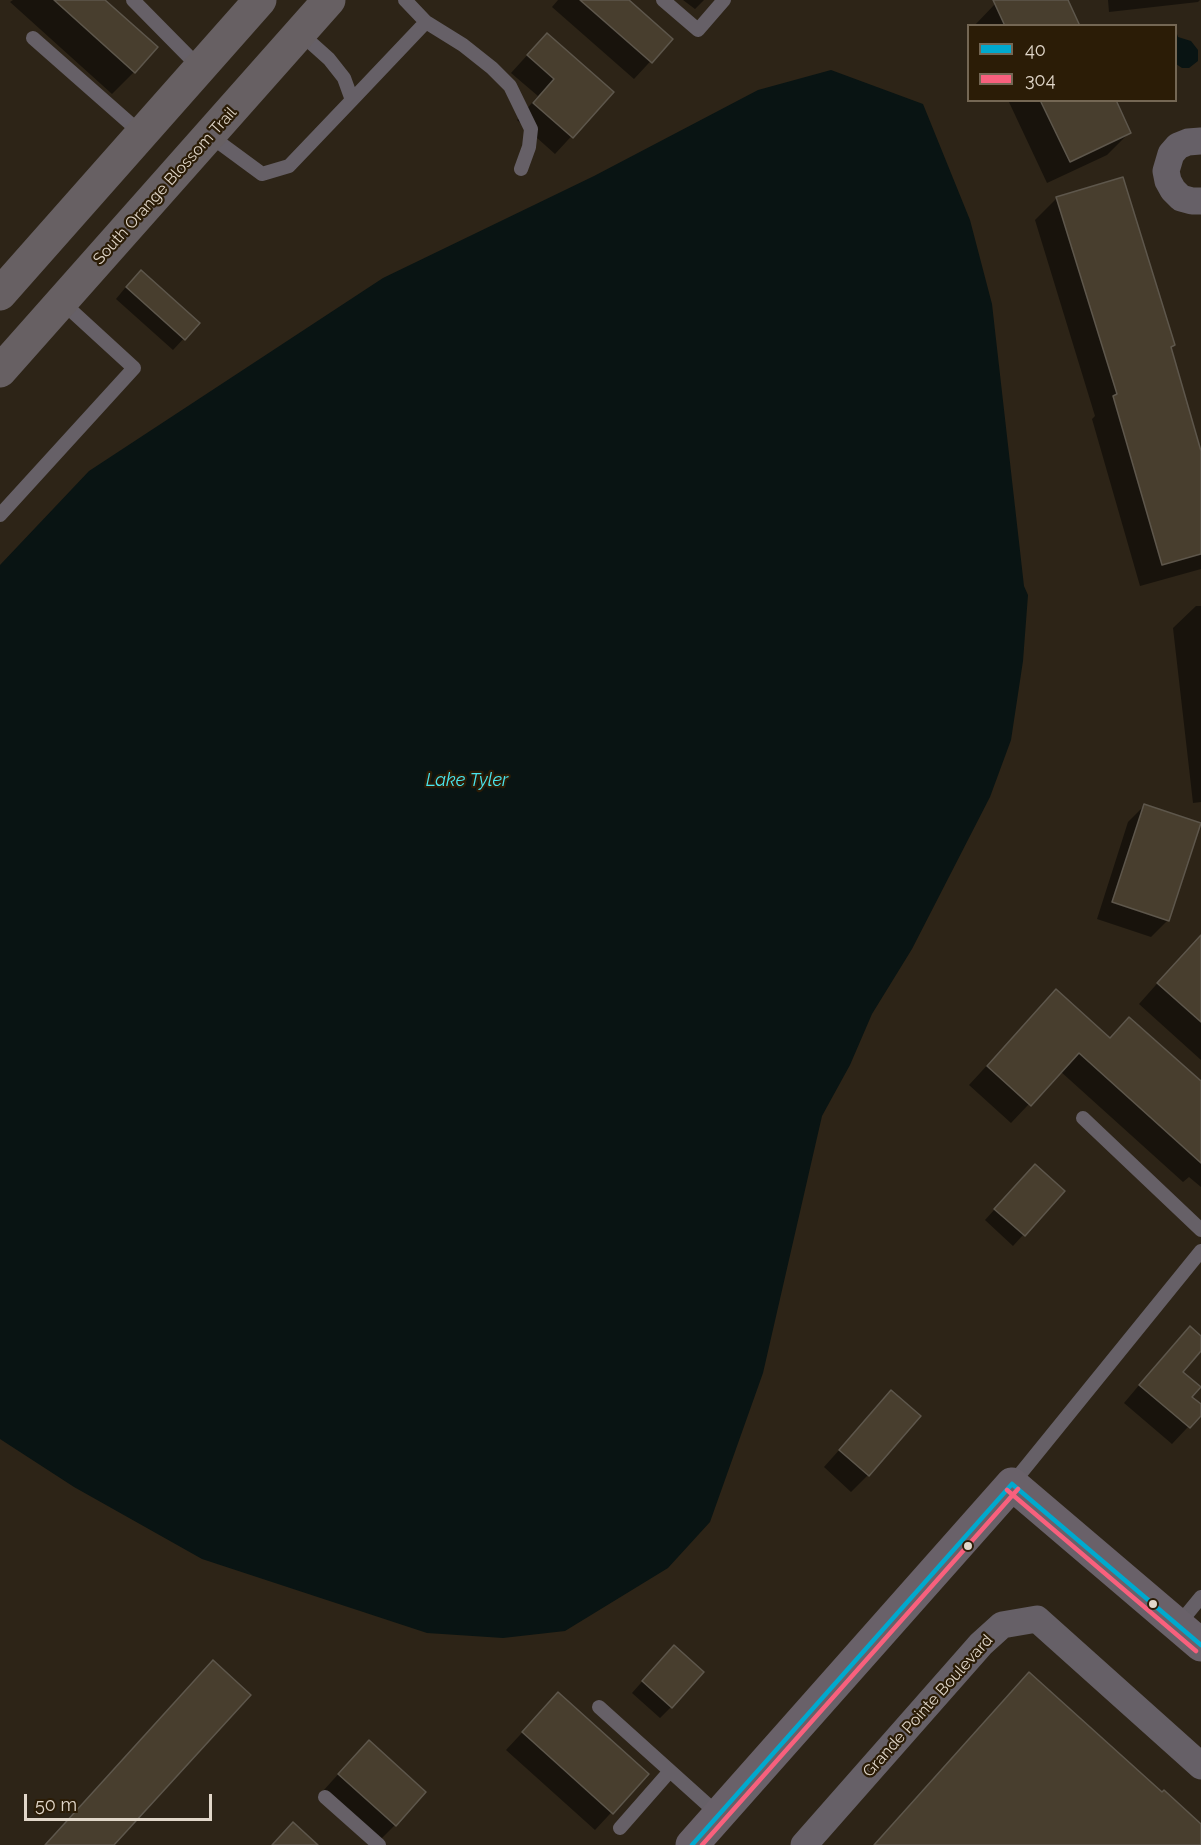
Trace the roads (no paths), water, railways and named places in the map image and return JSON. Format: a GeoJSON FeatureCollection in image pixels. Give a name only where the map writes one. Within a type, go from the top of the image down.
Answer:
{"type":"FeatureCollection","features":[{"type":"Feature","properties":{"kind":"main road"},"geometry":{"type":"LineString","coordinates":[[0,294],[260,0]]}},
{"type":"Feature","properties":{"kind":"main road","name":"South Orange Blossom Trail"},"geometry":{"type":"LineString","coordinates":[[0,371],[329,0]]}},
{"type":"Feature","properties":{"kind":"street"},"geometry":{"type":"LineString","coordinates":[[1201,141],[1188,141],[1178,146],[1171,154],[1166,171],[1168,181],[1181,198],[1201,201]]}},
{"type":"Feature","properties":{"kind":"street"},"geometry":{"type":"LineString","coordinates":[[692,1845],[1012,1484],[1189,1635]]}},
{"type":"Feature","properties":{"kind":"street","name":"Grande Pointe Boulevard"},"geometry":{"type":"LineString","coordinates":[[804,1845],[981,1644],[1002,1625],[1037,1619],[1201,1766]]}},
{"type":"Feature","properties":{"kind":"lane"},"geometry":{"type":"LineString","coordinates":[[133,0],[200,68]]}},
{"type":"Feature","properties":{"kind":"lane"},"geometry":{"type":"LineString","coordinates":[[405,0],[426,22],[463,45],[510,86],[531,129],[529,147],[521,169]]}},
{"type":"Feature","properties":{"kind":"lane"},"geometry":{"type":"LineString","coordinates":[[663,0],[698,30],[724,0]]}},
{"type":"Feature","properties":{"kind":"lane"},"geometry":{"type":"LineString","coordinates":[[209,135],[261,174],[289,166],[426,22]]}},
{"type":"Feature","properties":{"kind":"lane"},"geometry":{"type":"LineString","coordinates":[[300,33],[329,59],[344,78],[352,100]]}},
{"type":"Feature","properties":{"kind":"lane"},"geometry":{"type":"LineString","coordinates":[[33,38],[142,134]]}},
{"type":"Feature","properties":{"kind":"lane"},"geometry":{"type":"LineString","coordinates":[[0,515],[134,368],[62,302]]}},
{"type":"Feature","properties":{"kind":"lane"},"geometry":{"type":"LineString","coordinates":[[1083,1118],[1201,1230]]}},
{"type":"Feature","properties":{"kind":"lane"},"geometry":{"type":"LineString","coordinates":[[1012,1484],[1201,1251]]}},
{"type":"Feature","properties":{"kind":"lane"},"geometry":{"type":"LineString","coordinates":[[1189,1635],[1201,1597]]}},
{"type":"Feature","properties":{"kind":"lane"},"geometry":{"type":"LineString","coordinates":[[599,1707],[719,1815]]}},
{"type":"Feature","properties":{"kind":"lane"},"geometry":{"type":"LineString","coordinates":[[620,1828],[670,1771]]}},
{"type":"Feature","properties":{"kind":"lane"},"geometry":{"type":"LineString","coordinates":[[324,1797],[379,1845]]}},
{"type":"Feature","properties":{"kind":"water"},"geometry":{"type":"Polygon","coordinates":[[[1177,34],[1178,37],[1191,41],[1198,50],[1198,61],[1189,68],[1182,68],[1177,65],[1177,34]]]}},
{"type":"Feature","properties":{"kind":"water","name":"Lake Tyler"},"geometry":{"type":"Polygon","coordinates":[[[831,70],[923,104],[970,220],[992,304],[1024,586],[1028,595],[1023,661],[1011,740],[990,797],[912,949],[872,1014],[850,1065],[822,1116],[763,1373],[710,1522],[668,1568],[565,1631],[503,1638],[427,1633],[202,1559],[74,1487],[0,1439],[0,565],[89,471],[383,278],[594,176],[758,90],[831,70]]]}}]}
